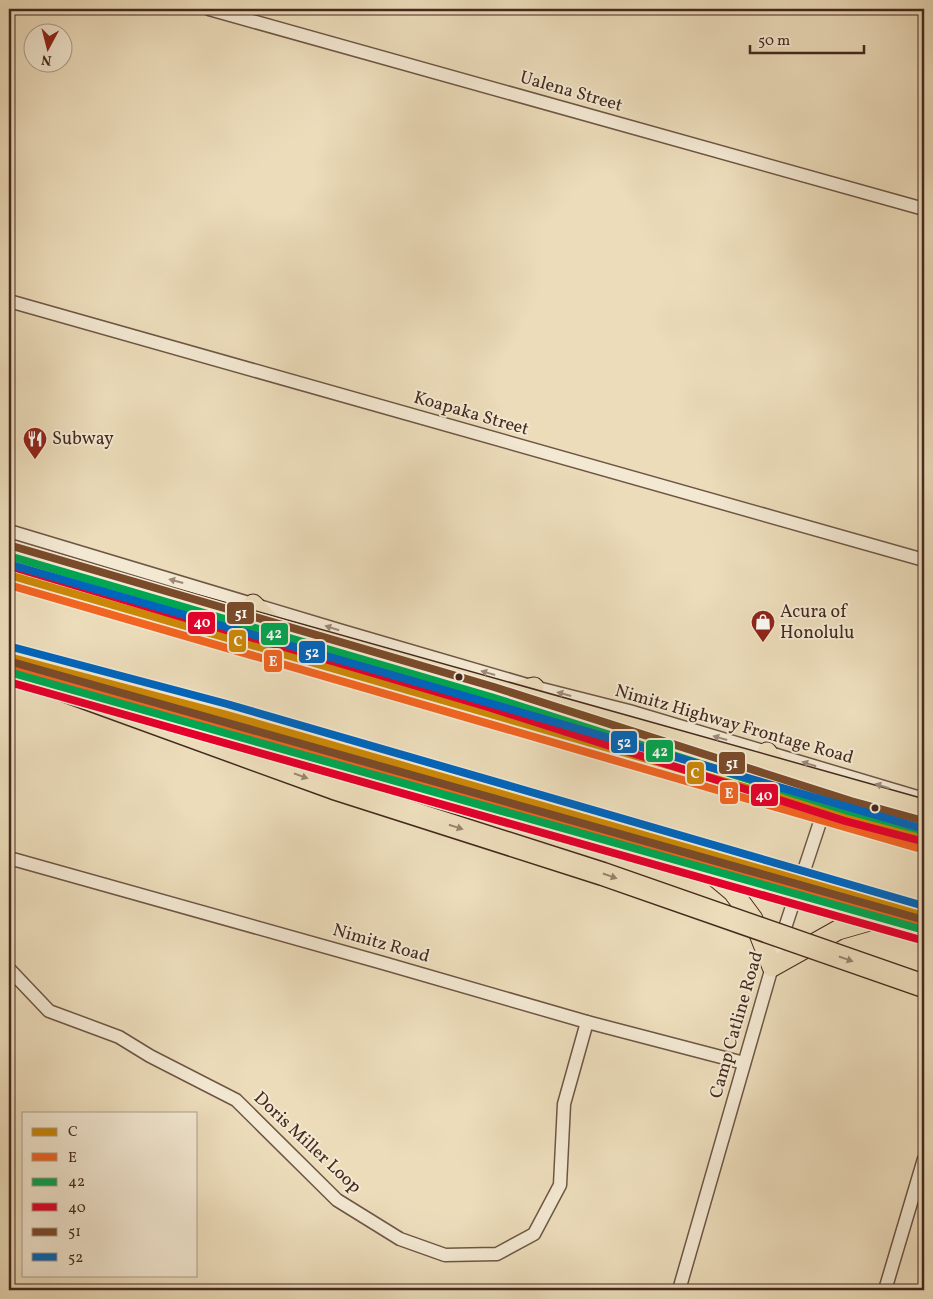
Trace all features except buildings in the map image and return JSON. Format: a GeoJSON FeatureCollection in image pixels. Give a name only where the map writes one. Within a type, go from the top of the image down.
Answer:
{"type":"FeatureCollection","features":[{"type":"Feature","properties":{"kind":"highway"},"geometry":{"type":"LineString","coordinates":[[9,556],[184,603],[924,811]]}},
{"type":"Feature","properties":{"kind":"highway"},"geometry":{"type":"LineString","coordinates":[[9,575],[924,839]]}},
{"type":"Feature","properties":{"kind":"highway"},"geometry":{"type":"LineString","coordinates":[[9,657],[224,714],[924,916]]}},
{"type":"Feature","properties":{"kind":"highway"},"geometry":{"type":"LineString","coordinates":[[9,671],[334,788],[603,874],[924,986]]}},
{"type":"Feature","properties":{"kind":"main road"},"geometry":{"type":"LineString","coordinates":[[9,556],[491,697],[826,804],[924,832]]}},
{"type":"Feature","properties":{"kind":"main road"},"geometry":{"type":"LineString","coordinates":[[253,604],[284,637]]}},
{"type":"Feature","properties":{"kind":"main road"},"geometry":{"type":"LineString","coordinates":[[9,671],[924,930]]}},
{"type":"Feature","properties":{"kind":"main road"},"geometry":{"type":"LineString","coordinates":[[491,697],[534,687]]}},
{"type":"Feature","properties":{"kind":"main road"},"geometry":{"type":"LineString","coordinates":[[767,752],[798,795]]}},
{"type":"Feature","properties":{"kind":"main road"},"geometry":{"type":"LineString","coordinates":[[703,867],[733,892],[753,919],[772,967],[838,930],[881,918]]}},
{"type":"Feature","properties":{"kind":"street","name":"Ualena Street"},"geometry":{"type":"LineString","coordinates":[[209,9],[924,209]]}},
{"type":"Feature","properties":{"kind":"street","name":"Koapaka Street"},"geometry":{"type":"LineString","coordinates":[[9,301],[924,560]]}},
{"type":"Feature","properties":{"kind":"street","name":"Nimitz Highway Frontage Road"},"geometry":{"type":"LineString","coordinates":[[9,531],[47,544],[534,687],[629,711],[924,799]]}},
{"type":"Feature","properties":{"kind":"street","name":"Camp Catline Road"},"geometry":{"type":"LineString","coordinates":[[680,1290],[772,967],[826,804],[840,773]]}},
{"type":"Feature","properties":{"kind":"street","name":"Nimitz Road"},"geometry":{"type":"LineString","coordinates":[[9,858],[587,1022],[744,1063]]}},
{"type":"Feature","properties":{"kind":"street","name":"Doris Miller Loop"},"geometry":{"type":"LineString","coordinates":[[9,969],[49,1011],[119,1037],[150,1056],[236,1100],[337,1200],[400,1239],[445,1255],[497,1254],[534,1234],[560,1185],[564,1104],[587,1022]]}},
{"type":"Feature","properties":{"kind":"street"},"geometry":{"type":"LineString","coordinates":[[885,1290],[924,1159]]}},
{"type":"Feature","properties":{"kind":"transit line","name":"51"},"geometry":{"type":"LineString","coordinates":[[12,546],[494,687],[851,801],[924,821]]}},
{"type":"Feature","properties":{"kind":"transit line","name":"42"},"geometry":{"type":"LineString","coordinates":[[9,556],[491,697],[848,811],[924,831]]}},
{"type":"Feature","properties":{"kind":"transit line","name":"52"},"geometry":{"type":"LineString","coordinates":[[12,565],[924,829]]}},
{"type":"Feature","properties":{"kind":"transit line","name":"40"},"geometry":{"type":"LineString","coordinates":[[9,566],[488,707],[845,821],[921,841]]}},
{"type":"Feature","properties":{"kind":"transit line","name":"C"},"geometry":{"type":"LineString","coordinates":[[9,575],[924,839]]}},
{"type":"Feature","properties":{"kind":"transit line","name":"E"},"geometry":{"type":"LineString","coordinates":[[9,585],[921,849]]}},
{"type":"Feature","properties":{"kind":"transit line","name":"52"},"geometry":{"type":"LineString","coordinates":[[12,647],[227,704],[924,906]]}},
{"type":"Feature","properties":{"kind":"transit line","name":"C"},"geometry":{"type":"LineString","coordinates":[[9,657],[224,714],[924,916]]}},
{"type":"Feature","properties":{"kind":"transit line","name":"51"},"geometry":{"type":"LineString","coordinates":[[12,662],[924,920]]}},
{"type":"Feature","properties":{"kind":"transit line","name":"E"},"geometry":{"type":"LineString","coordinates":[[9,667],[221,724],[921,926]]}},
{"type":"Feature","properties":{"kind":"transit line","name":"42"},"geometry":{"type":"LineString","coordinates":[[9,672],[924,930]]}},
{"type":"Feature","properties":{"kind":"transit line","name":"40"},"geometry":{"type":"LineString","coordinates":[[9,682],[921,940]]}},
{"type":"Feature","properties":{"kind":"place","name":"Subway"},"geometry":{"type":"Point","coordinates":[35,460]}},
{"type":"Feature","properties":{"kind":"place","name":"Acura of Honolulu"},"geometry":{"type":"Point","coordinates":[763,643]}}]}
